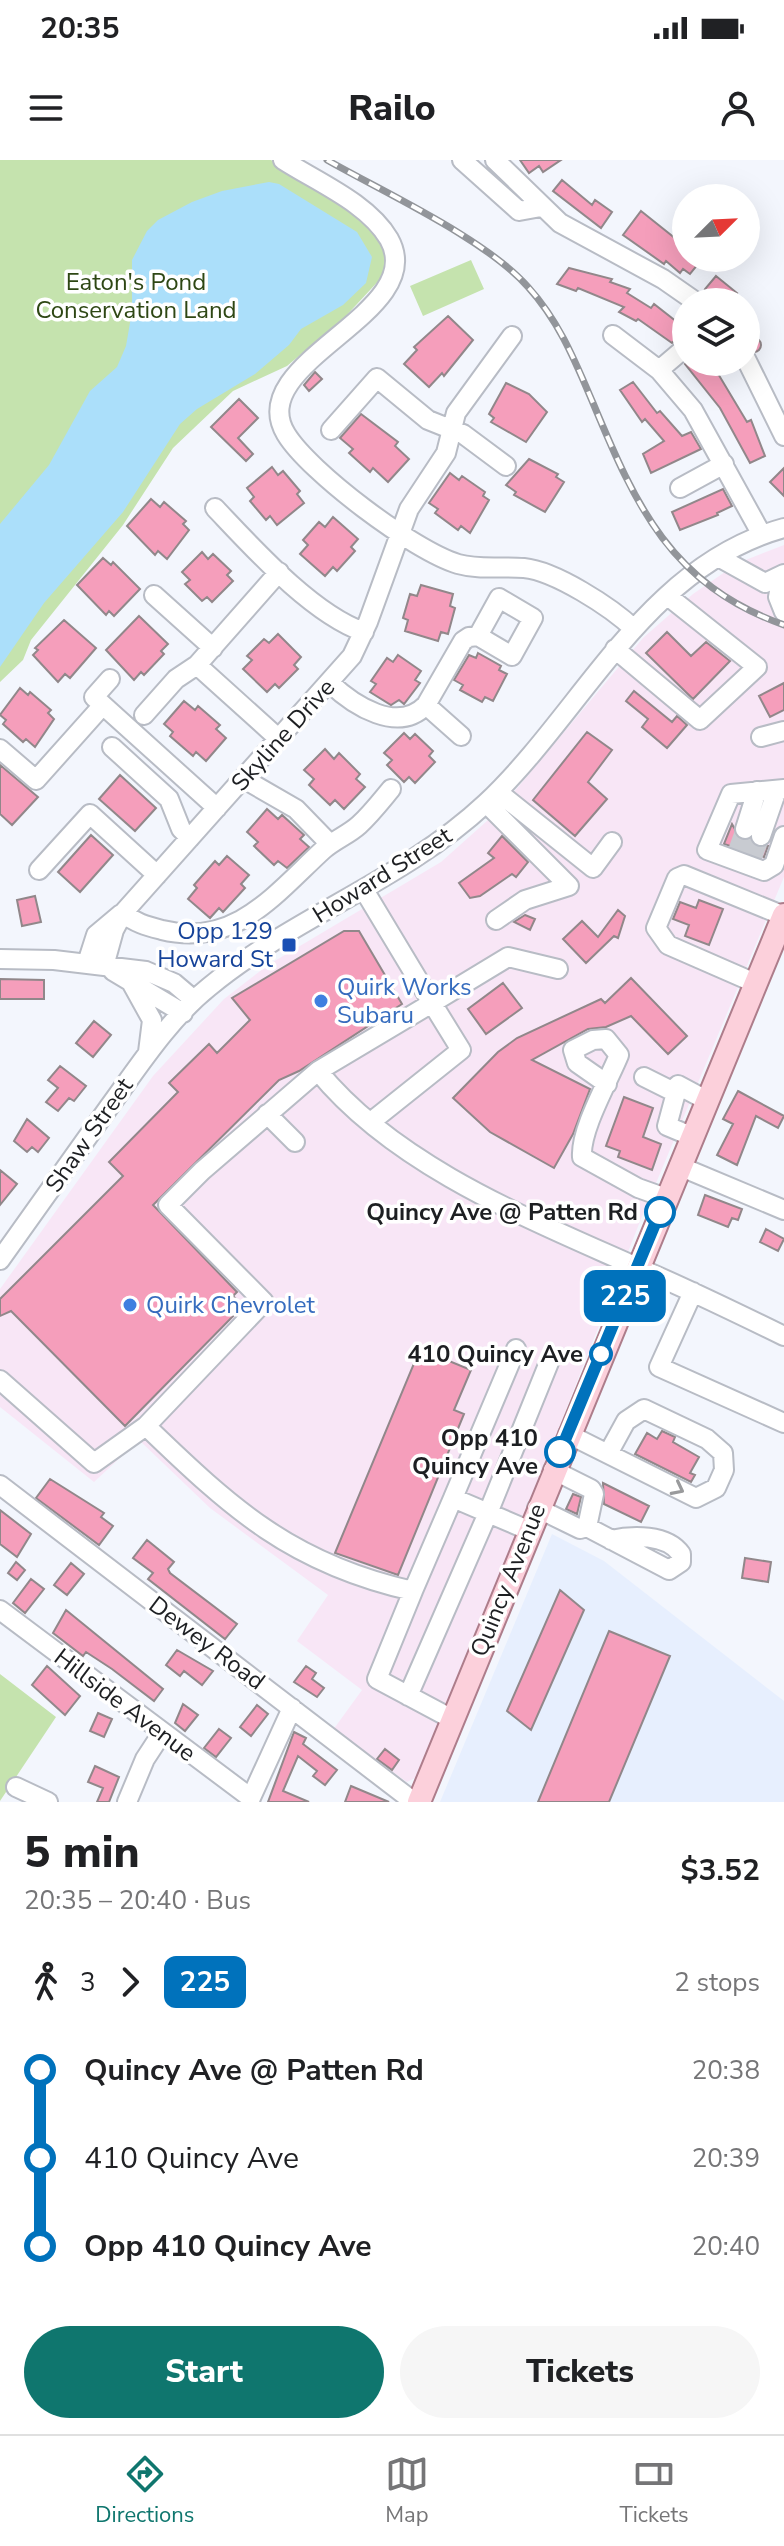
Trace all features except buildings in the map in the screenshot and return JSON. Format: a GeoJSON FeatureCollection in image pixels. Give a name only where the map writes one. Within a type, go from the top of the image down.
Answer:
{"type":"FeatureCollection","features":[{"type":"Feature","properties":{"kind":"main road","name":"Quincy Avenue"},"geometry":{"type":"LineString","coordinates":[[416,1802],[784,915]]}},
{"type":"Feature","properties":{"kind":"street"},"geometry":{"type":"LineString","coordinates":[[283,160],[360,209],[390,240],[396,262],[385,291],[296,375],[280,404],[280,418],[287,436],[333,483],[401,531],[454,563],[544,573],[611,611],[634,629]]}},
{"type":"Feature","properties":{"kind":"street"},"geometry":{"type":"LineString","coordinates":[[462,160],[519,211],[541,207]]}},
{"type":"Feature","properties":{"kind":"street"},"geometry":{"type":"LineString","coordinates":[[495,160],[560,223],[676,288]]}},
{"type":"Feature","properties":{"kind":"street"},"geometry":{"type":"LineString","coordinates":[[613,335],[659,370],[693,410],[762,535]]}},
{"type":"Feature","properties":{"kind":"street","name":"Skyline Drive"},"geometry":{"type":"LineString","coordinates":[[95,965],[96,935],[123,913],[352,656],[364,632],[412,503],[446,453],[459,408],[512,336]]}},
{"type":"Feature","properties":{"kind":"street"},"geometry":{"type":"LineString","coordinates":[[659,370],[672,359]]}},
{"type":"Feature","properties":{"kind":"street"},"geometry":{"type":"LineString","coordinates":[[754,376],[784,436]]}},
{"type":"Feature","properties":{"kind":"street"},"geometry":{"type":"LineString","coordinates":[[331,430],[377,378],[428,420],[452,430],[506,466]]}},
{"type":"Feature","properties":{"kind":"street"},"geometry":{"type":"LineString","coordinates":[[680,488],[724,464]]}},
{"type":"Feature","properties":{"kind":"street"},"geometry":{"type":"LineString","coordinates":[[215,508],[279,572],[340,621],[364,632]]}},
{"type":"Feature","properties":{"kind":"street","name":"Howard Street"},"geometry":{"type":"LineString","coordinates":[[189,1006],[260,951],[440,843],[492,797],[615,649],[674,592],[720,558],[762,535],[784,528]]}},
{"type":"Feature","properties":{"kind":"street"},"geometry":{"type":"LineString","coordinates":[[720,558],[765,583],[783,574]]}},
{"type":"Feature","properties":{"kind":"street"},"geometry":{"type":"LineString","coordinates":[[144,715],[176,679],[197,665],[279,572]]}},
{"type":"Feature","properties":{"kind":"street"},"geometry":{"type":"LineString","coordinates":[[783,574],[778,597],[784,612]]}},
{"type":"Feature","properties":{"kind":"street"},"geometry":{"type":"LineString","coordinates":[[615,649],[700,720],[757,667],[674,592]]}},
{"type":"Feature","properties":{"kind":"street"},"geometry":{"type":"LineString","coordinates":[[154,595],[213,648]]}},
{"type":"Feature","properties":{"kind":"street"},"geometry":{"type":"LineString","coordinates":[[330,683],[390,719],[414,715],[426,705],[463,641],[478,636]]}},
{"type":"Feature","properties":{"kind":"street"},"geometry":{"type":"LineString","coordinates":[[197,665],[279,739]]}},
{"type":"Feature","properties":{"kind":"street"},"geometry":{"type":"LineString","coordinates":[[110,679],[94,697],[217,808]]}},
{"type":"Feature","properties":{"kind":"street"},"geometry":{"type":"LineString","coordinates":[[0,749],[36,780],[103,705]]}},
{"type":"Feature","properties":{"kind":"street"},"geometry":{"type":"LineString","coordinates":[[426,705],[461,736]]}},
{"type":"Feature","properties":{"kind":"street"},"geometry":{"type":"LineString","coordinates":[[761,737],[784,731]]}},
{"type":"Feature","properties":{"kind":"street"},"geometry":{"type":"LineString","coordinates":[[112,747],[169,799],[181,829],[190,838]]}},
{"type":"Feature","properties":{"kind":"street"},"geometry":{"type":"LineString","coordinates":[[244,779],[296,809],[330,844]]}},
{"type":"Feature","properties":{"kind":"street"},"geometry":{"type":"LineString","coordinates":[[123,913],[137,923],[183,935],[216,931],[279,894],[330,844],[360,824],[391,789]]}},
{"type":"Feature","properties":{"kind":"street"},"geometry":{"type":"LineString","coordinates":[[753,833],[771,790],[731,794],[707,850],[743,858],[764,871],[779,867],[784,836]]}},
{"type":"Feature","properties":{"kind":"street"},"geometry":{"type":"LineString","coordinates":[[492,797],[593,868],[612,842]]}},
{"type":"Feature","properties":{"kind":"street"},"geometry":{"type":"LineString","coordinates":[[492,797],[569,886],[525,900],[496,920]]}},
{"type":"Feature","properties":{"kind":"street"},"geometry":{"type":"LineString","coordinates":[[39,870],[90,814],[157,875]]}},
{"type":"Feature","properties":{"kind":"street"},"geometry":{"type":"LineString","coordinates":[[755,983],[668,945],[656,928],[677,878],[684,875],[784,915]]}},
{"type":"Feature","properties":{"kind":"street"},"geometry":{"type":"LineString","coordinates":[[364,890],[461,1050],[372,1121]]}},
{"type":"Feature","properties":{"kind":"street"},"geometry":{"type":"LineString","coordinates":[[0,1380],[94,1463],[146,1426],[264,1302],[168,1205],[318,1071],[508,957],[558,969]]}},
{"type":"Feature","properties":{"kind":"street"},"geometry":{"type":"LineString","coordinates":[[0,959],[95,965],[160,975],[189,1006]]}},
{"type":"Feature","properties":{"kind":"street"},"geometry":{"type":"LineString","coordinates":[[95,965],[189,1006]]}},
{"type":"Feature","properties":{"kind":"street"},"geometry":{"type":"LineString","coordinates":[[128,979],[140,994],[152,1020],[152,1039],[146,1056]]}},
{"type":"Feature","properties":{"kind":"street","name":"Shaw Street"},"geometry":{"type":"LineString","coordinates":[[0,1260],[146,1056],[189,1006]]}},
{"type":"Feature","properties":{"kind":"street"},"geometry":{"type":"LineString","coordinates":[[318,1071],[372,1121],[437,1168],[499,1205],[783,1333]]}},
{"type":"Feature","properties":{"kind":"street"},"geometry":{"type":"LineString","coordinates":[[644,1077],[676,1093]]}},
{"type":"Feature","properties":{"kind":"street"},"geometry":{"type":"LineString","coordinates":[[607,1084],[581,1145],[582,1157],[638,1188],[666,1198]]}},
{"type":"Feature","properties":{"kind":"street"},"geometry":{"type":"LineString","coordinates":[[691,1136],[667,1126],[676,1093],[681,1084],[706,1100]]}},
{"type":"Feature","properties":{"kind":"street"},"geometry":{"type":"LineString","coordinates":[[267,1114],[295,1142]]}},
{"type":"Feature","properties":{"kind":"street"},"geometry":{"type":"LineString","coordinates":[[679,1166],[784,1210]]}},
{"type":"Feature","properties":{"kind":"street"},"geometry":{"type":"LineString","coordinates":[[693,1292],[659,1367],[784,1423]]}},
{"type":"Feature","properties":{"kind":"street"},"geometry":{"type":"LineString","coordinates":[[452,1719],[377,1679],[516,1349]]}},
{"type":"Feature","properties":{"kind":"street"},"geometry":{"type":"LineString","coordinates":[[408,1696],[488,1513],[550,1360]]}},
{"type":"Feature","properties":{"kind":"street"},"geometry":{"type":"LineString","coordinates":[[568,1434],[696,1498],[716,1488],[724,1470],[723,1453],[707,1439],[644,1409],[626,1421],[609,1452]]}},
{"type":"Feature","properties":{"kind":"street"},"geometry":{"type":"LineString","coordinates":[[146,1426],[220,1497],[295,1550],[413,1591]]}},
{"type":"Feature","properties":{"kind":"street"},"geometry":{"type":"LineString","coordinates":[[553,1470],[594,1494],[587,1527]]}},
{"type":"Feature","properties":{"kind":"street","name":"Dewey Road"},"geometry":{"type":"LineString","coordinates":[[0,1485],[416,1802]]}},
{"type":"Feature","properties":{"kind":"street"},"geometry":{"type":"LineString","coordinates":[[453,1498],[528,1530]]}},
{"type":"Feature","properties":{"kind":"street"},"geometry":{"type":"LineString","coordinates":[[537,1508],[580,1529],[587,1527],[611,1540]]}},
{"type":"Feature","properties":{"kind":"street","name":"Hillside Avenue"},"geometry":{"type":"LineString","coordinates":[[0,1610],[250,1800]]}},
{"type":"Feature","properties":{"kind":"street"},"geometry":{"type":"LineString","coordinates":[[250,1800],[292,1708]]}},
{"type":"Feature","properties":{"kind":"street"},"geometry":{"type":"LineString","coordinates":[[127,1802],[145,1759],[162,1733]]}},
{"type":"Feature","properties":{"kind":"street"},"geometry":{"type":"LineString","coordinates":[[21,1794],[48,1802]]}},
{"type":"Feature","properties":{"kind":"shaded area"},"geometry":{"type":"Polygon","coordinates":[[[784,545],[784,877],[641,1219],[472,1648],[417,1777],[407,1782],[333,1730],[362,1690],[297,1641],[328,1595],[210,1508],[139,1440],[94,1482],[0,1407],[0,1289],[153,1076],[224,999],[268,965],[441,862],[497,812],[643,638],[693,594],[738,563],[784,545]]]}},
{"type":"Feature","properties":{"kind":"shaded area"},"geometry":{"type":"Polygon","coordinates":[[[552,1534],[604,1561],[784,1701],[784,1802],[440,1802],[552,1534]]]}},
{"type":"Feature","properties":{"kind":"green space","name":"Eaton's Pond Conservation Land"},"geometry":{"type":"Polygon","coordinates":[[[0,160],[271,160],[363,216],[388,252],[384,275],[344,318],[287,366],[233,391],[173,448],[123,525],[31,640],[23,660],[0,682],[0,160]]]}},
{"type":"Feature","properties":{"kind":"green space"},"geometry":{"type":"Polygon","coordinates":[[[471,260],[484,289],[423,316],[410,286],[471,260]]]}},
{"type":"Feature","properties":{"kind":"green space"},"geometry":{"type":"Polygon","coordinates":[[[0,1674],[56,1717],[0,1801],[0,1674]]]}},
{"type":"Feature","properties":{"kind":"water"},"geometry":{"type":"Polygon","coordinates":[[[269,182],[279,184],[357,232],[372,257],[366,283],[343,305],[301,329],[289,345],[255,374],[197,409],[180,424],[123,512],[44,603],[0,667],[0,524],[49,465],[90,391],[117,367],[126,346],[132,311],[132,260],[147,231],[158,220],[192,202],[222,191],[269,182]]]}},
{"type":"Feature","properties":{"kind":"tunnel"},"geometry":{"type":"LineString","coordinates":[[737,851],[745,829]]}},
{"type":"Feature","properties":{"kind":"tunnel"},"geometry":{"type":"LineString","coordinates":[[753,857],[761,836]]}},
{"type":"Feature","properties":{"kind":"railway"},"geometry":{"type":"LineString","coordinates":[[327,160],[461,234],[510,269],[528,287],[565,342],[625,476],[662,538],[685,564],[713,588],[745,608],[784,625]]}},
{"type":"Feature","properties":{"kind":"bus line","name":"225"},"geometry":{"type":"LineString","coordinates":[[560,1452],[660,1212]]}},
{"type":"Feature","properties":{"kind":"place","name":"Opp 129 Howard St"},"geometry":{"type":"Point","coordinates":[289,945]}},
{"type":"Feature","properties":{"kind":"place","name":"Quirk Works Subaru"},"geometry":{"type":"Point","coordinates":[321,1001]}},
{"type":"Feature","properties":{"kind":"place","name":"Quincy Ave @ Patten Rd"},"geometry":{"type":"Point","coordinates":[660,1212]}},
{"type":"Feature","properties":{"kind":"place","name":"Quirk Chevrolet"},"geometry":{"type":"Point","coordinates":[130,1305]}},
{"type":"Feature","properties":{"kind":"place","name":"410 Quincy Ave"},"geometry":{"type":"Point","coordinates":[601,1354]}},
{"type":"Feature","properties":{"kind":"place","name":"Opp 410 Quincy Ave"},"geometry":{"type":"Point","coordinates":[560,1452]}}]}
